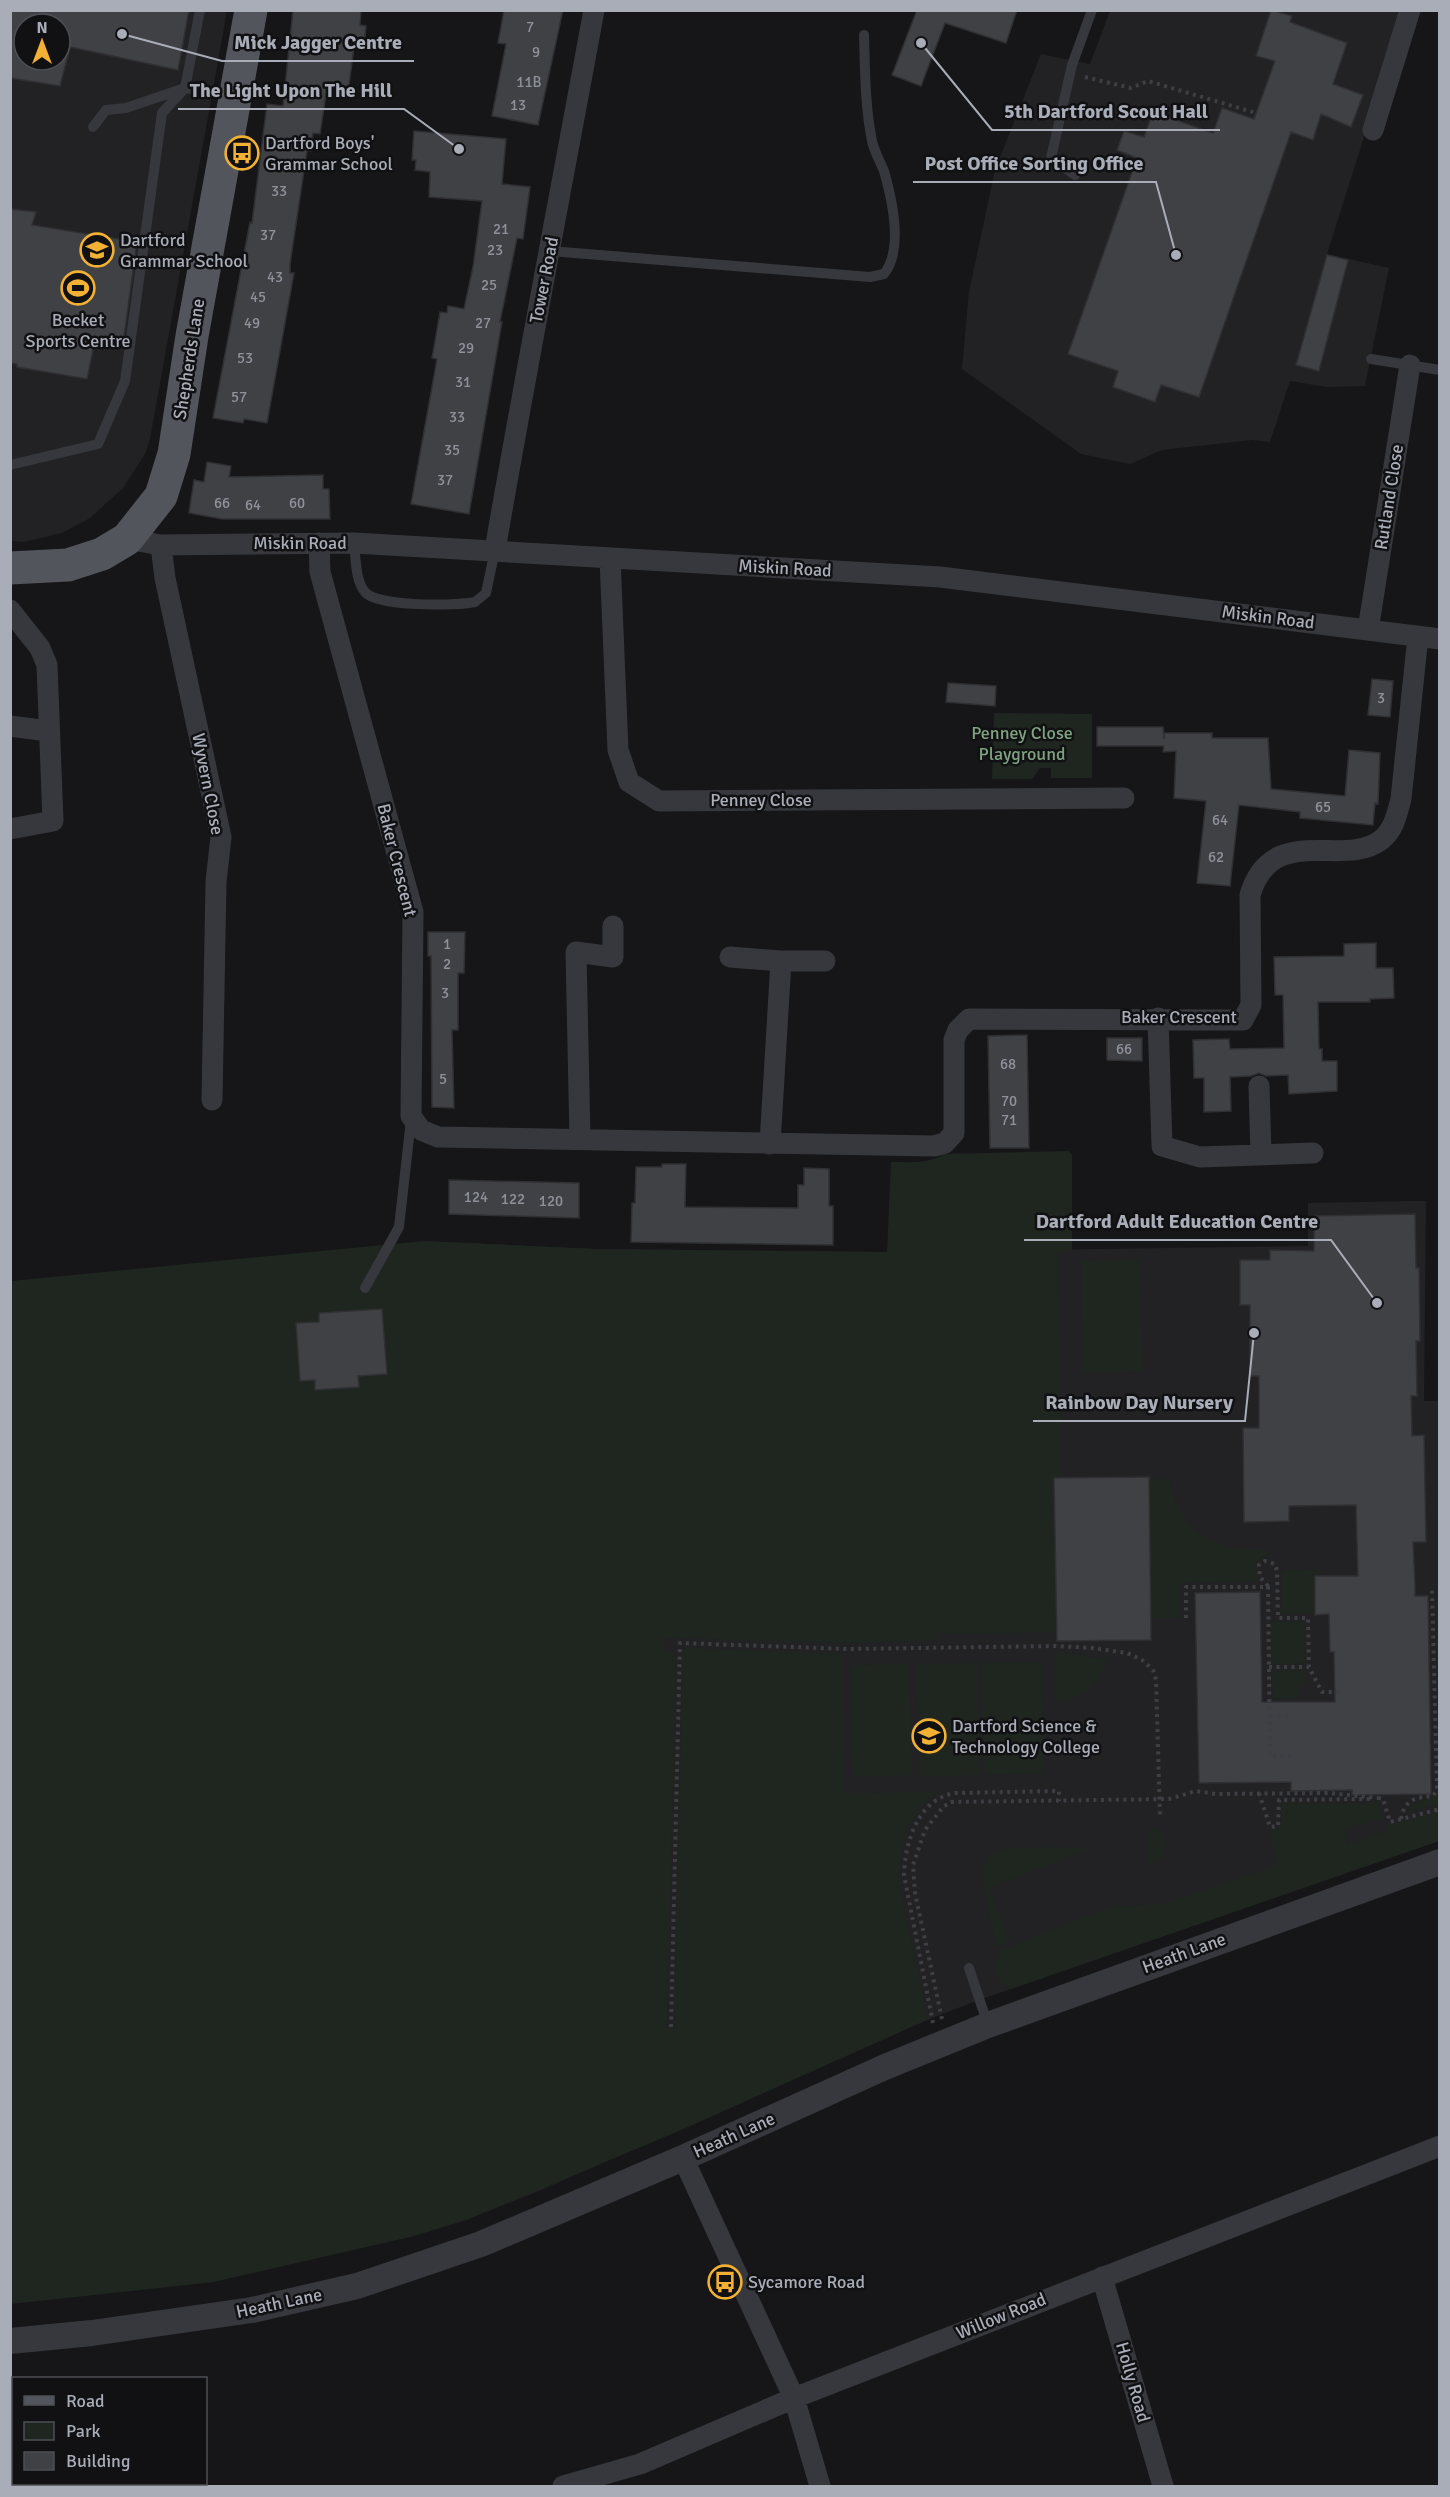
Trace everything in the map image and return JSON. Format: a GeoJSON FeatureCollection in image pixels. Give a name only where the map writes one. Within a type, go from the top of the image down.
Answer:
{"type":"FeatureCollection","features":[{"type":"Feature","properties":{"kind":"main road","name":"Shepherds Lane"},"geometry":{"type":"LineString","coordinates":[[10,568],[68,565],[102,554],[127,539],[161,496],[174,454],[192,336],[251,10]]}},
{"type":"Feature","properties":{"kind":"street","name":"Tower Road"},"geometry":{"type":"LineString","coordinates":[[495,550],[521,396],[594,10]]}},
{"type":"Feature","properties":{"kind":"street"},"geometry":{"type":"LineString","coordinates":[[1373,130],[1410,10]]}},
{"type":"Feature","properties":{"kind":"street","name":"Rutland Close"},"geometry":{"type":"LineString","coordinates":[[1368,630],[1410,365]]}},
{"type":"Feature","properties":{"kind":"street","name":"Miskin Road"},"geometry":{"type":"LineString","coordinates":[[127,539],[161,544],[354,543],[940,577],[1440,639]]}},
{"type":"Feature","properties":{"kind":"street","name":"Baker Crescent"},"geometry":{"type":"LineString","coordinates":[[319,543],[320,572],[413,912],[411,1116],[421,1130],[438,1137],[934,1146],[945,1143],[954,1133],[954,1040],[958,1030],[969,1019],[1244,1020],[1251,1005],[1250,895],[1254,881],[1267,865],[1288,854],[1307,850],[1361,849],[1381,840],[1394,825],[1401,799],[1418,636]]}},
{"type":"Feature","properties":{"kind":"street","name":"Wyvern Close"},"geometry":{"type":"LineString","coordinates":[[161,544],[165,578],[220,837],[216,882],[212,1100]]}},
{"type":"Feature","properties":{"kind":"street","name":"Penney Close"},"geometry":{"type":"LineString","coordinates":[[610,558],[618,750],[629,782],[659,801],[1124,798]]}},
{"type":"Feature","properties":{"kind":"street"},"geometry":{"type":"LineString","coordinates":[[10,610],[45,659],[48,669],[48,731],[53,821],[10,829]]}},
{"type":"Feature","properties":{"kind":"street"},"geometry":{"type":"LineString","coordinates":[[10,726],[48,731]]}},
{"type":"Feature","properties":{"kind":"street"},"geometry":{"type":"LineString","coordinates":[[580,1139],[576,952],[613,957],[613,926]]}},
{"type":"Feature","properties":{"kind":"street"},"geometry":{"type":"LineString","coordinates":[[730,957],[780,961],[825,961]]}},
{"type":"Feature","properties":{"kind":"street"},"geometry":{"type":"LineString","coordinates":[[770,1144],[780,961]]}},
{"type":"Feature","properties":{"kind":"street"},"geometry":{"type":"LineString","coordinates":[[1158,1018],[1162,1146],[1200,1158],[1313,1153]]}},
{"type":"Feature","properties":{"kind":"street"},"geometry":{"type":"LineString","coordinates":[[1259,1086],[1261,1155]]}},
{"type":"Feature","properties":{"kind":"street","name":"Heath Lane"},"geometry":{"type":"LineString","coordinates":[[10,2341],[92,2333],[252,2310],[357,2286],[481,2244],[683,2158],[885,2067],[988,2025],[1440,1862]]}},
{"type":"Feature","properties":{"kind":"street","name":"Willow Road"},"geometry":{"type":"LineString","coordinates":[[563,2487],[640,2464],[794,2398],[1440,2146]]}},
{"type":"Feature","properties":{"kind":"street"},"geometry":{"type":"LineString","coordinates":[[683,2158],[794,2398],[819,2487]]}},
{"type":"Feature","properties":{"kind":"street","name":"Holly Road"},"geometry":{"type":"LineString","coordinates":[[1102,2277],[1163,2487]]}},
{"type":"Feature","properties":{"kind":"lane"},"geometry":{"type":"LineString","coordinates":[[10,465],[98,444],[125,381],[162,113],[185,88],[200,10]]}},
{"type":"Feature","properties":{"kind":"lane"},"geometry":{"type":"LineString","coordinates":[[1075,175],[1051,158],[1070,73],[1092,10]]}},
{"type":"Feature","properties":{"kind":"lane"},"geometry":{"type":"LineString","coordinates":[[550,251],[870,277],[884,274],[892,261],[894,218],[886,178],[872,142],[865,90],[864,35]]}},
{"type":"Feature","properties":{"kind":"lane"},"geometry":{"type":"LineString","coordinates":[[93,127],[105,110],[126,108],[185,88],[236,95]]}},
{"type":"Feature","properties":{"kind":"lane"},"geometry":{"type":"LineString","coordinates":[[1371,359],[1440,370]]}},
{"type":"Feature","properties":{"kind":"lane"},"geometry":{"type":"LineString","coordinates":[[354,543],[358,579],[369,597],[404,603],[475,602],[486,592],[495,550]]}},
{"type":"Feature","properties":{"kind":"lane"},"geometry":{"type":"LineString","coordinates":[[365,1288],[399,1227],[411,1116]]}},
{"type":"Feature","properties":{"kind":"lane"},"geometry":{"type":"LineString","coordinates":[[969,1968],[988,2025]]}},
{"type":"Feature","properties":{"kind":"path"},"geometry":{"type":"LineString","coordinates":[[1070,73],[1131,88],[1142,86],[1148,81],[1256,113]]}},
{"type":"Feature","properties":{"kind":"path"},"geometry":{"type":"LineString","coordinates":[[1291,1755],[1270,1756],[1268,1587],[1258,1571],[1259,1565],[1265,1560],[1275,1564],[1278,1618],[1308,1618],[1309,1667],[1322,1692],[1340,1692]]}},
{"type":"Feature","properties":{"kind":"path"},"geometry":{"type":"LineString","coordinates":[[1186,1618],[1186,1587],[1268,1587]]}},
{"type":"Feature","properties":{"kind":"path"},"geometry":{"type":"LineString","coordinates":[[1401,1819],[1403,1808],[1408,1803],[1416,1798],[1433,1796],[1437,1790],[1432,1587]]}},
{"type":"Feature","properties":{"kind":"path"},"geometry":{"type":"LineString","coordinates":[[671,2027],[680,1643],[848,1649],[1056,1646],[1127,1653],[1142,1660],[1153,1670],[1156,1680],[1160,1815]]}},
{"type":"Feature","properties":{"kind":"path"},"geometry":{"type":"LineString","coordinates":[[1269,1667],[1309,1667]]}},
{"type":"Feature","properties":{"kind":"path"},"geometry":{"type":"LineString","coordinates":[[1435,1692],[1440,1700]]}},
{"type":"Feature","properties":{"kind":"path"},"geometry":{"type":"LineString","coordinates":[[1270,1716],[1290,1716]]}},
{"type":"Feature","properties":{"kind":"path"},"geometry":{"type":"LineString","coordinates":[[943,2045],[903,1875],[904,1860],[914,1827],[935,1800],[955,1793],[1059,1791],[1059,1801]]}},
{"type":"Feature","properties":{"kind":"path"},"geometry":{"type":"LineString","coordinates":[[943,2045],[915,1893],[913,1865],[919,1841],[933,1816],[951,1802],[1160,1800],[1196,1791],[1215,1794],[1329,1793],[1378,1798],[1383,1799],[1390,1822],[1440,1809]]}},
{"type":"Feature","properties":{"kind":"path"},"geometry":{"type":"LineString","coordinates":[[1259,1793],[1270,1827],[1278,1826],[1279,1800],[1378,1798]]}},
{"type":"Feature","properties":{"kind":"shaded area","name":"Dartford Grammar School"},"geometry":{"type":"Polygon","coordinates":[[[11,11],[227,11],[150,439],[145,454],[123,488],[90,518],[62,533],[24,542],[11,541],[11,11]]]}},
{"type":"Feature","properties":{"kind":"shaded area"},"geometry":{"type":"Polygon","coordinates":[[[1110,11],[1404,11],[1327,254],[1389,268],[1365,386],[1326,387],[1290,381],[1270,442],[1252,440],[1162,450],[1130,464],[1081,454],[962,369],[969,292],[995,170],[1041,54],[1090,64],[1110,11]]]}},
{"type":"Feature","properties":{"kind":"shaded area","name":"Dartford Science & Technology College"},"geometry":{"type":"Polygon","coordinates":[[[1426,1201],[1424,1401],[1440,1401],[1439,1841],[927,2020],[539,2191],[466,2220],[410,2237],[424,1241],[595,1249],[888,1252],[1308,1246],[1308,1203],[1426,1201]]]}},
{"type":"Feature","properties":{"kind":"green space","name":"Penney Close Playground"},"geometry":{"type":"Polygon","coordinates":[[[994,713],[1092,714],[1092,778],[1051,778],[1051,768],[1040,768],[1032,779],[992,779],[994,713]]]}},
{"type":"Feature","properties":{"kind":"green space"},"geometry":{"type":"Polygon","coordinates":[[[1069,1151],[1072,1155],[1072,1251],[1057,1252],[1062,1478],[1054,1479],[1057,1632],[938,1634],[938,1640],[851,1643],[664,1638],[664,1651],[676,1652],[667,2028],[674,2028],[683,1648],[842,1654],[843,1793],[939,1792],[923,1805],[912,1822],[905,1838],[900,1870],[903,1903],[927,2020],[679,2131],[466,2220],[410,2237],[214,2282],[11,2304],[11,1281],[424,1241],[595,1249],[887,1252],[891,1162],[925,1161],[944,1154],[1069,1151]]]}},
{"type":"Feature","properties":{"kind":"green space"},"geometry":{"type":"Polygon","coordinates":[[[1140,1259],[1143,1371],[1083,1373],[1081,1261],[1140,1259]]]}},
{"type":"Feature","properties":{"kind":"green space"},"geometry":{"type":"Polygon","coordinates":[[[1149,1479],[1169,1479],[1174,1498],[1182,1513],[1191,1526],[1202,1535],[1231,1547],[1267,1549],[1267,1556],[1262,1557],[1254,1566],[1259,1581],[1180,1583],[1180,1618],[1151,1618],[1149,1479]]]}},
{"type":"Feature","properties":{"kind":"green space"},"geometry":{"type":"Polygon","coordinates":[[[1320,1569],[1321,1576],[1315,1577],[1315,1613],[1282,1614],[1281,1570],[1320,1569]]]}},
{"type":"Feature","properties":{"kind":"green space"},"geometry":{"type":"Polygon","coordinates":[[[1435,1601],[1440,1601],[1439,1693],[1437,1690],[1435,1601]]]}},
{"type":"Feature","properties":{"kind":"green space"},"geometry":{"type":"Polygon","coordinates":[[[1304,1621],[1305,1663],[1271,1664],[1270,1622],[1304,1621]]]}},
{"type":"Feature","properties":{"kind":"green space"},"geometry":{"type":"Polygon","coordinates":[[[1055,1651],[1108,1660],[1100,1677],[1082,1694],[1056,1702],[1055,1651]]]}},
{"type":"Feature","properties":{"kind":"green space"},"geometry":{"type":"Polygon","coordinates":[[[1041,1662],[1044,1773],[984,1775],[982,1663],[1041,1662]]]}},
{"type":"Feature","properties":{"kind":"green space"},"geometry":{"type":"Polygon","coordinates":[[[977,1663],[980,1775],[920,1776],[917,1664],[977,1663]]]}},
{"type":"Feature","properties":{"kind":"green space"},"geometry":{"type":"Polygon","coordinates":[[[909,1664],[912,1775],[853,1777],[850,1665],[909,1664]]]}},
{"type":"Feature","properties":{"kind":"green space"},"geometry":{"type":"Polygon","coordinates":[[[1272,1671],[1305,1671],[1305,1686],[1298,1686],[1298,1698],[1273,1699],[1272,1671]]]}},
{"type":"Feature","properties":{"kind":"green space"},"geometry":{"type":"Polygon","coordinates":[[[1439,1793],[1439,1804],[1407,1812],[1415,1804],[1439,1793]]]}},
{"type":"Feature","properties":{"kind":"green space"},"geometry":{"type":"Polygon","coordinates":[[[1378,1800],[1383,1818],[1344,1829],[1348,1844],[1387,1831],[1386,1826],[1439,1812],[1439,1841],[1011,1989],[1001,1984],[993,1962],[1000,1959],[998,1952],[1039,1934],[1113,1907],[1166,1903],[1279,1864],[1269,1832],[1282,1827],[1282,1803],[1364,1804],[1378,1800]]]}},
{"type":"Feature","properties":{"kind":"green space"},"geometry":{"type":"Polygon","coordinates":[[[1149,1827],[1161,1832],[1167,1845],[1161,1859],[1149,1866],[1149,1827]]]}},
{"type":"Feature","properties":{"kind":"green space"},"geometry":{"type":"Polygon","coordinates":[[[1014,1848],[1091,1848],[989,1888],[1010,1941],[996,1947],[982,1874],[987,1858],[996,1852],[1014,1848]]]}},
{"type":"Feature","properties":{"kind":"building"},"geometry":{"type":"Polygon","coordinates":[[[10,10],[189,10],[178,70],[72,47],[72,12],[12,12],[12,72],[64,72],[60,86],[10,78],[10,10]]]}},
{"type":"Feature","properties":{"kind":"building"},"geometry":{"type":"Polygon","coordinates":[[[293,10],[361,10],[360,25],[366,26],[364,48],[354,47],[348,92],[336,91],[336,95],[326,94],[320,134],[313,133],[311,151],[307,151],[290,264],[290,273],[294,273],[267,423],[244,419],[243,423],[213,418],[250,222],[252,223],[267,104],[283,106],[293,10]]]}},
{"type":"Feature","properties":{"kind":"building"},"geometry":{"type":"Polygon","coordinates":[[[504,10],[563,10],[538,125],[492,116],[506,44],[498,43],[504,10]]]}},
{"type":"Feature","properties":{"kind":"building"},"geometry":{"type":"Polygon","coordinates":[[[917,10],[1017,10],[1006,43],[945,23],[921,86],[892,75],[917,10]]]}},
{"type":"Feature","properties":{"kind":"building"},"geometry":{"type":"Polygon","coordinates":[[[1271,10],[1292,16],[1290,22],[1347,43],[1333,84],[1363,95],[1351,127],[1321,114],[1313,140],[1291,132],[1199,397],[1161,385],[1155,402],[1113,387],[1118,371],[1068,354],[1137,158],[1117,150],[1124,131],[1144,137],[1153,112],[1213,133],[1222,108],[1254,119],[1275,61],[1256,56],[1271,10]]]}},
{"type":"Feature","properties":{"kind":"building"},"geometry":{"type":"Polygon","coordinates":[[[414,131],[506,139],[502,184],[530,187],[523,239],[517,238],[500,322],[502,322],[469,514],[411,504],[437,359],[432,358],[440,312],[447,313],[448,306],[464,309],[473,267],[482,201],[429,197],[430,172],[415,170],[416,160],[412,160],[414,131]]]}},
{"type":"Feature","properties":{"kind":"building","name":"Becket Sports Centre"},"geometry":{"type":"Polygon","coordinates":[[[10,209],[36,212],[32,225],[137,242],[123,343],[95,340],[87,379],[17,367],[17,364],[10,363],[10,209]]]}},
{"type":"Feature","properties":{"kind":"building"},"geometry":{"type":"Polygon","coordinates":[[[1327,255],[1348,260],[1319,371],[1296,365],[1327,255]]]}},
{"type":"Feature","properties":{"kind":"building"},"geometry":{"type":"Polygon","coordinates":[[[207,462],[231,466],[229,477],[323,475],[323,489],[329,489],[330,519],[222,519],[189,513],[194,480],[204,482],[207,462]]]}},
{"type":"Feature","properties":{"kind":"building"},"geometry":{"type":"Polygon","coordinates":[[[1372,679],[1393,681],[1390,717],[1368,715],[1372,679]]]}},
{"type":"Feature","properties":{"kind":"building"},"geometry":{"type":"Polygon","coordinates":[[[948,683],[996,686],[995,706],[946,702],[948,683]]]}},
{"type":"Feature","properties":{"kind":"building"},"geometry":{"type":"Polygon","coordinates":[[[1097,727],[1163,727],[1164,739],[1164,733],[1212,733],[1212,738],[1268,738],[1271,789],[1345,796],[1349,750],[1380,753],[1378,804],[1375,803],[1373,825],[1300,818],[1300,812],[1239,805],[1230,886],[1197,883],[1206,801],[1174,798],[1176,751],[1163,752],[1164,746],[1097,746],[1097,727]]]}},
{"type":"Feature","properties":{"kind":"building"},"geometry":{"type":"Polygon","coordinates":[[[428,932],[465,932],[464,973],[458,973],[458,1030],[452,1030],[454,1108],[432,1107],[431,956],[428,956],[428,932]]]}},
{"type":"Feature","properties":{"kind":"building"},"geometry":{"type":"Polygon","coordinates":[[[1376,943],[1376,968],[1393,968],[1394,998],[1370,999],[1370,1002],[1318,1002],[1319,1049],[1322,1049],[1322,1061],[1337,1061],[1337,1091],[1289,1094],[1288,1075],[1266,1076],[1259,1073],[1251,1076],[1230,1077],[1231,1111],[1204,1112],[1204,1078],[1194,1078],[1193,1040],[1229,1039],[1230,1049],[1284,1048],[1283,995],[1275,995],[1274,957],[1344,956],[1344,944],[1376,943]]]}},
{"type":"Feature","properties":{"kind":"building"},"geometry":{"type":"Polygon","coordinates":[[[1027,1035],[1029,1148],[990,1148],[988,1036],[1027,1035]]]}},
{"type":"Feature","properties":{"kind":"building"},"geometry":{"type":"Polygon","coordinates":[[[1107,1038],[1142,1038],[1142,1061],[1107,1060],[1107,1038]]]}},
{"type":"Feature","properties":{"kind":"building"},"geometry":{"type":"Polygon","coordinates":[[[662,1164],[686,1164],[685,1207],[798,1208],[798,1185],[804,1185],[804,1168],[829,1169],[829,1206],[833,1206],[833,1245],[631,1242],[636,1167],[662,1167],[662,1164]]]}},
{"type":"Feature","properties":{"kind":"building"},"geometry":{"type":"Polygon","coordinates":[[[449,1180],[579,1183],[579,1218],[449,1214],[449,1180]]]}},
{"type":"Feature","properties":{"kind":"building"},"geometry":{"type":"Polygon","coordinates":[[[1415,1214],[1416,1268],[1419,1268],[1420,1341],[1416,1341],[1417,1396],[1411,1396],[1412,1436],[1424,1435],[1426,1542],[1413,1542],[1415,1596],[1428,1596],[1431,1794],[1352,1795],[1352,1790],[1291,1791],[1291,1782],[1199,1783],[1195,1593],[1260,1592],[1262,1702],[1335,1702],[1334,1652],[1330,1652],[1329,1614],[1315,1615],[1315,1576],[1358,1576],[1356,1505],[1289,1506],[1289,1521],[1244,1522],[1243,1428],[1259,1428],[1259,1376],[1250,1376],[1250,1305],[1240,1305],[1240,1260],[1270,1260],[1270,1250],[1314,1251],[1314,1216],[1415,1214]]]}},
{"type":"Feature","properties":{"kind":"building"},"geometry":{"type":"Polygon","coordinates":[[[382,1309],[387,1374],[358,1376],[359,1387],[315,1390],[315,1380],[300,1381],[296,1323],[319,1322],[319,1313],[382,1309]]]}},
{"type":"Feature","properties":{"kind":"building"},"geometry":{"type":"Polygon","coordinates":[[[1149,1477],[1151,1640],[1057,1641],[1054,1478],[1149,1477]]]}},
{"type":"Feature","properties":{"kind":"place","name":"Mick Jagger Centre"},"geometry":{"type":"Point","coordinates":[122,34]}},
{"type":"Feature","properties":{"kind":"place","name":"5th Dartford Scout Hall"},"geometry":{"type":"Point","coordinates":[921,43]}},
{"type":"Feature","properties":{"kind":"place","name":"The Light Upon The Hill"},"geometry":{"type":"Point","coordinates":[459,149]}},
{"type":"Feature","properties":{"kind":"place","name":"Dartford Boys' Grammar School"},"geometry":{"type":"Point","coordinates":[242,153]}},
{"type":"Feature","properties":{"kind":"place","name":"Dartford Grammar School"},"geometry":{"type":"Point","coordinates":[97,250]}},
{"type":"Feature","properties":{"kind":"place","name":"Post Office Sorting Office"},"geometry":{"type":"Point","coordinates":[1176,255]}},
{"type":"Feature","properties":{"kind":"place","name":"Becket Sports Centre"},"geometry":{"type":"Point","coordinates":[78,288]}},
{"type":"Feature","properties":{"kind":"place","name":"Dartford Adult Education Centre"},"geometry":{"type":"Point","coordinates":[1377,1303]}},
{"type":"Feature","properties":{"kind":"place","name":"Rainbow Day Nursery"},"geometry":{"type":"Point","coordinates":[1254,1333]}},
{"type":"Feature","properties":{"kind":"place","name":"Dartford Science & Technology College"},"geometry":{"type":"Point","coordinates":[929,1736]}},
{"type":"Feature","properties":{"kind":"place","name":"Sycamore Road"},"geometry":{"type":"Point","coordinates":[725,2282]}}]}
